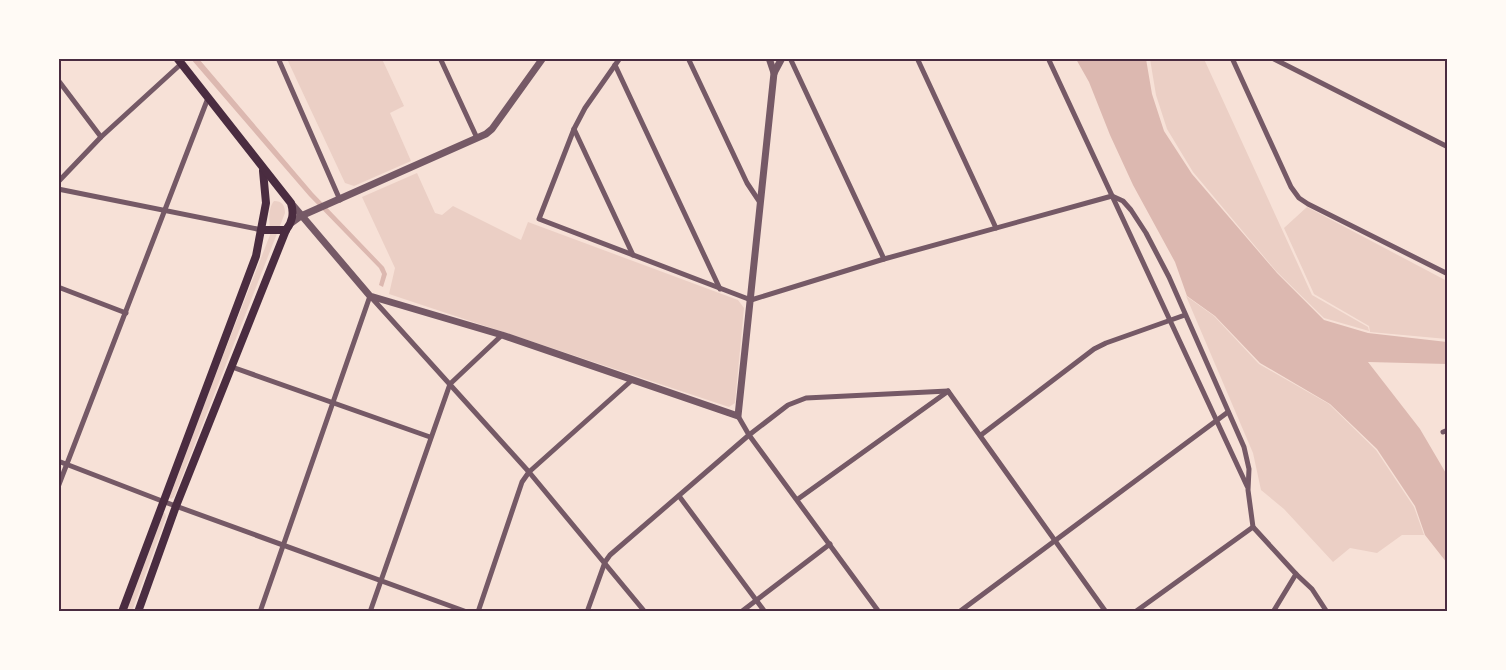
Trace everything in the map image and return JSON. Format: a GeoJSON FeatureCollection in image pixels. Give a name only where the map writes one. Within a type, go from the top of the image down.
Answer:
{"type":"FeatureCollection","features":[{"type":"Feature","properties":{"kind":"main road"},"geometry":{"type":"LineString","coordinates":[[138,612],[176,506],[293,216],[289,201],[179,61]]}},
{"type":"Feature","properties":{"kind":"main road"},"geometry":{"type":"LineString","coordinates":[[122,612],[256,256],[266,205],[262,168]]}},
{"type":"Feature","properties":{"kind":"main road"},"geometry":{"type":"LineString","coordinates":[[266,205],[277,196],[289,201]]}},
{"type":"Feature","properties":{"kind":"main road"},"geometry":{"type":"LineString","coordinates":[[262,230],[288,227]]}},
{"type":"Feature","properties":{"kind":"street"},"geometry":{"type":"LineString","coordinates":[[278,58],[340,200]]}},
{"type":"Feature","properties":{"kind":"street"},"geometry":{"type":"LineString","coordinates":[[440,58],[477,138]]}},
{"type":"Feature","properties":{"kind":"street"},"geometry":{"type":"LineString","coordinates":[[288,227],[302,216],[477,138],[492,129],[543,58]]}},
{"type":"Feature","properties":{"kind":"street"},"geometry":{"type":"LineString","coordinates":[[620,58],[585,108],[574,129],[539,219],[751,300],[884,259],[1112,196],[1123,201],[1141,225],[1169,277],[1244,447],[1249,469],[1248,490],[1253,527],[1312,589],[1327,612]]}},
{"type":"Feature","properties":{"kind":"street"},"geometry":{"type":"LineString","coordinates":[[688,58],[747,183],[759,201]]}},
{"type":"Feature","properties":{"kind":"street"},"geometry":{"type":"LineString","coordinates":[[769,58],[774,73]]}},
{"type":"Feature","properties":{"kind":"street"},"geometry":{"type":"LineString","coordinates":[[782,58],[774,73],[738,416],[749,435],[879,612]]}},
{"type":"Feature","properties":{"kind":"street"},"geometry":{"type":"LineString","coordinates":[[790,58],[884,259]]}},
{"type":"Feature","properties":{"kind":"street"},"geometry":{"type":"LineString","coordinates":[[917,58],[996,228]]}},
{"type":"Feature","properties":{"kind":"street"},"geometry":{"type":"LineString","coordinates":[[1048,58],[1248,490]]}},
{"type":"Feature","properties":{"kind":"street"},"geometry":{"type":"LineString","coordinates":[[1232,58],[1299,198],[1448,274]]}},
{"type":"Feature","properties":{"kind":"street"},"geometry":{"type":"LineString","coordinates":[[1272,58],[1448,147]]}},
{"type":"Feature","properties":{"kind":"street"},"geometry":{"type":"LineString","coordinates":[[58,182],[179,61]]}},
{"type":"Feature","properties":{"kind":"street"},"geometry":{"type":"LineString","coordinates":[[615,65],[720,289]]}},
{"type":"Feature","properties":{"kind":"street"},"geometry":{"type":"LineString","coordinates":[[58,80],[101,137]]}},
{"type":"Feature","properties":{"kind":"street"},"geometry":{"type":"LineString","coordinates":[[58,487],[208,98]]}},
{"type":"Feature","properties":{"kind":"street"},"geometry":{"type":"LineString","coordinates":[[574,129],[633,255]]}},
{"type":"Feature","properties":{"kind":"street"},"geometry":{"type":"LineString","coordinates":[[58,189],[262,230]]}},
{"type":"Feature","properties":{"kind":"street"},"geometry":{"type":"LineString","coordinates":[[289,201],[370,296],[529,472],[645,612]]}},
{"type":"Feature","properties":{"kind":"street"},"geometry":{"type":"LineString","coordinates":[[58,287],[126,313]]}},
{"type":"Feature","properties":{"kind":"street"},"geometry":{"type":"LineString","coordinates":[[370,296],[502,335],[738,416]]}},
{"type":"Feature","properties":{"kind":"street"},"geometry":{"type":"LineString","coordinates":[[260,612],[370,296]]}},
{"type":"Feature","properties":{"kind":"street"},"geometry":{"type":"LineString","coordinates":[[981,435],[1094,349],[1185,315]]}},
{"type":"Feature","properties":{"kind":"street"},"geometry":{"type":"LineString","coordinates":[[370,612],[450,384],[502,335]]}},
{"type":"Feature","properties":{"kind":"street"},"geometry":{"type":"LineString","coordinates":[[232,367],[430,437]]}},
{"type":"Feature","properties":{"kind":"street"},"geometry":{"type":"LineString","coordinates":[[478,612],[522,482],[529,472],[632,380]]}},
{"type":"Feature","properties":{"kind":"street"},"geometry":{"type":"LineString","coordinates":[[948,391],[1106,612]]}},
{"type":"Feature","properties":{"kind":"street"},"geometry":{"type":"LineString","coordinates":[[587,612],[605,562],[610,555],[749,435],[788,405],[806,398],[948,391]]}},
{"type":"Feature","properties":{"kind":"street"},"geometry":{"type":"LineString","coordinates":[[798,500],[948,391]]}},
{"type":"Feature","properties":{"kind":"street"},"geometry":{"type":"LineString","coordinates":[[959,612],[1228,412]]}},
{"type":"Feature","properties":{"kind":"street"},"geometry":{"type":"LineString","coordinates":[[58,461],[467,612]]}},
{"type":"Feature","properties":{"kind":"street"},"geometry":{"type":"LineString","coordinates":[[680,496],[765,612]]}},
{"type":"Feature","properties":{"kind":"street"},"geometry":{"type":"LineString","coordinates":[[1136,612],[1253,527]]}},
{"type":"Feature","properties":{"kind":"street"},"geometry":{"type":"LineString","coordinates":[[741,612],[830,544]]}},
{"type":"Feature","properties":{"kind":"street"},"geometry":{"type":"LineString","coordinates":[[1273,612],[1296,574]]}},
{"type":"Feature","properties":{"kind":"shaded area"},"geometry":{"type":"Polygon","coordinates":[[[191,59],[199,59],[313,193],[384,267],[387,274],[383,287],[379,285],[382,274],[379,268],[309,196],[191,59]]]}},
{"type":"Feature","properties":{"kind":"shaded area"},"geometry":{"type":"Polygon","coordinates":[[[287,59],[382,59],[404,106],[390,113],[411,161],[354,186],[345,183],[287,59]]]}},
{"type":"Feature","properties":{"kind":"shaded area"},"geometry":{"type":"Polygon","coordinates":[[[1076,59],[1146,59],[1152,94],[1164,131],[1192,174],[1277,273],[1324,320],[1368,333],[1447,342],[1447,364],[1368,362],[1420,429],[1447,475],[1447,563],[1425,535],[1415,506],[1377,449],[1330,404],[1260,363],[1215,316],[1187,296],[1175,262],[1133,185],[1089,82],[1076,59]]]}},
{"type":"Feature","properties":{"kind":"shaded area"},"geometry":{"type":"Polygon","coordinates":[[[1150,59],[1204,59],[1312,295],[1368,327],[1369,331],[1324,318],[1276,271],[1193,172],[1167,129],[1156,95],[1150,59]]]}},
{"type":"Feature","properties":{"kind":"shaded area"},"geometry":{"type":"Polygon","coordinates":[[[417,173],[435,213],[442,215],[453,206],[521,240],[528,222],[738,300],[744,308],[735,403],[729,407],[389,294],[395,268],[362,197],[417,173]]]}},
{"type":"Feature","properties":{"kind":"shaded area"},"geometry":{"type":"Polygon","coordinates":[[[274,201],[282,204],[285,213],[174,497],[171,499],[168,497],[270,235],[270,213],[274,201]]]}},
{"type":"Feature","properties":{"kind":"shaded area"},"geometry":{"type":"Polygon","coordinates":[[[1307,207],[1447,281],[1447,339],[1370,332],[1369,326],[1314,294],[1284,228],[1307,207]]]}},
{"type":"Feature","properties":{"kind":"shaded area"},"geometry":{"type":"Polygon","coordinates":[[[1186,296],[1214,316],[1259,364],[1329,404],[1376,450],[1414,507],[1424,535],[1402,535],[1377,553],[1350,548],[1333,562],[1284,509],[1261,490],[1253,453],[1186,296]]]}},
{"type":"Feature","properties":{"kind":"shaded area"},"geometry":{"type":"Polygon","coordinates":[[[162,513],[165,513],[166,517],[132,611],[125,612],[162,513]]]}}]}
